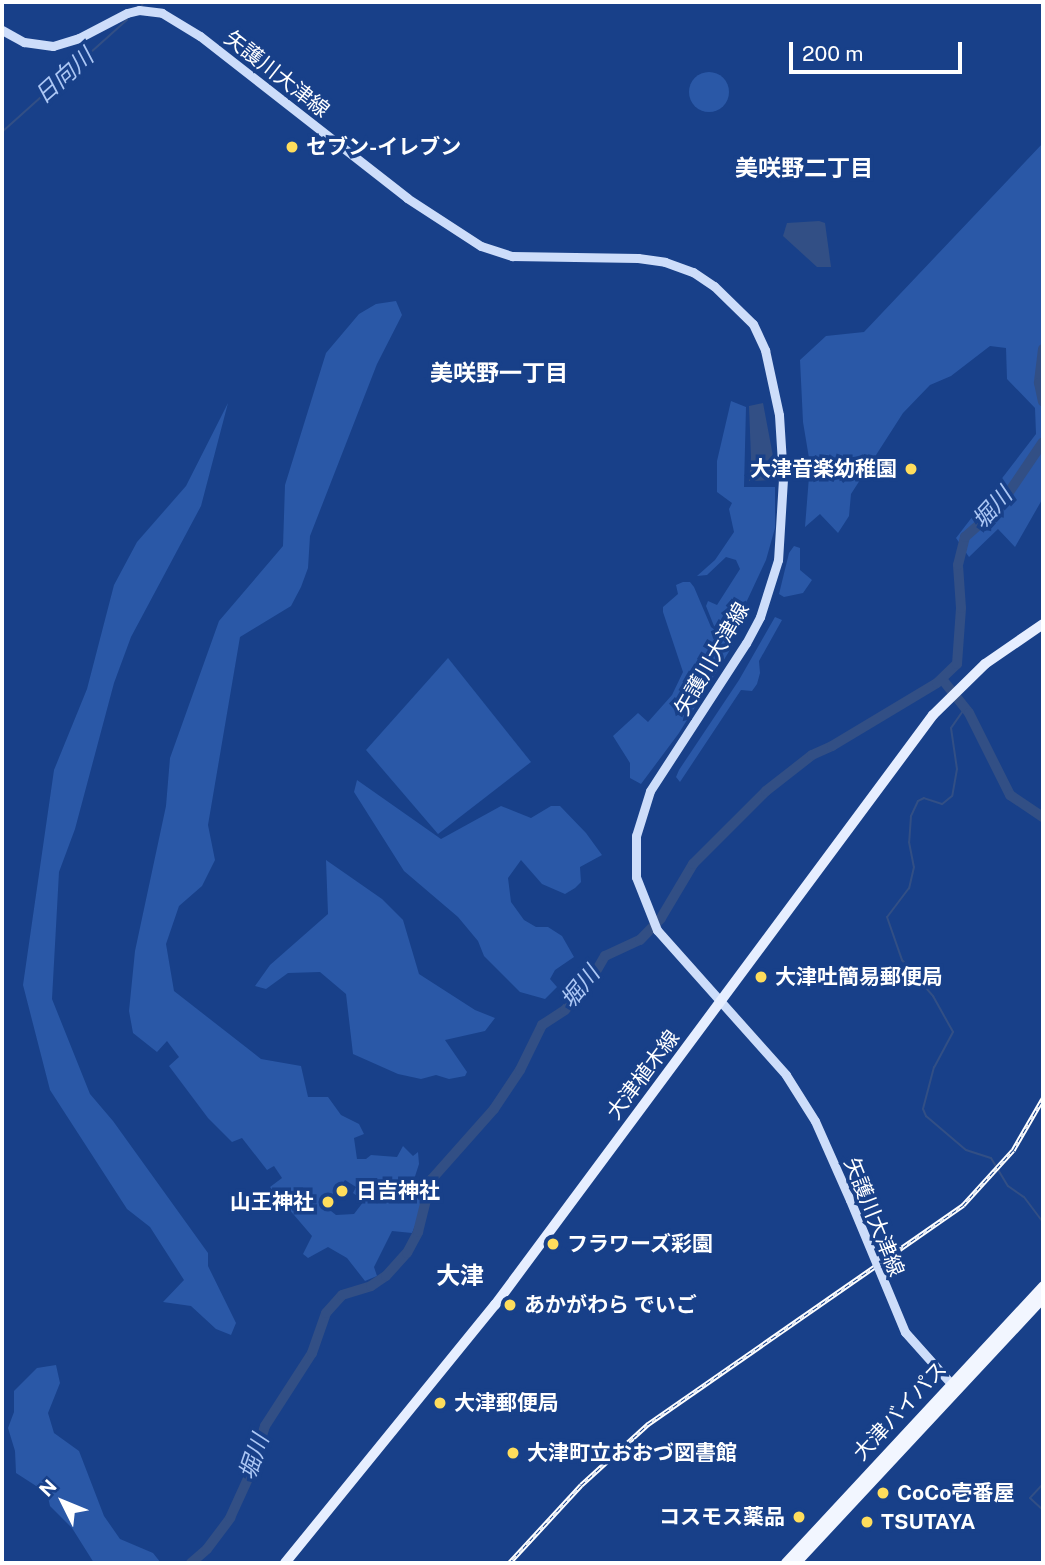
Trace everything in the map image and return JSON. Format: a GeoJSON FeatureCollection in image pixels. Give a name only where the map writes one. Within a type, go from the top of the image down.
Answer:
{"type":"FeatureCollection","features":[{"type":"Feature","properties":{"kind":"highway","name":"大津バイパス"},"geometry":{"type":"LineString","coordinates":[[796,1563],[1043,1286]]}},
{"type":"Feature","properties":{"kind":"highway","name":"大津バイパス"},"geometry":{"type":"LineString","coordinates":[[786,1563],[1043,1298]]}},
{"type":"Feature","properties":{"kind":"main road","name":"矢護川大津線"},"geometry":{"type":"LineString","coordinates":[[2,30],[24,42],[53,46],[79,37],[127,13],[139,10],[162,13],[200,36],[407,198],[481,246],[512,256],[638,258],[665,262],[693,272],[715,286],[753,324],[771,370],[779,415],[783,479],[778,560],[760,617],[746,643],[650,790],[640,814],[634,856],[641,896],[657,930],[786,1075],[815,1121],[905,1332],[954,1387]]}},
{"type":"Feature","properties":{"kind":"main road","name":"大津植木線"},"geometry":{"type":"LineString","coordinates":[[285,1563],[495,1305],[933,715],[985,664],[1043,624]]}},
{"type":"Feature","properties":{"kind":"shaded area"},"geometry":{"type":"Polygon","coordinates":[[[709,72],[723,78],[729,92],[723,106],[709,112],[695,106],[689,92],[695,78],[709,72]]]}},
{"type":"Feature","properties":{"kind":"shaded area"},"geometry":{"type":"Polygon","coordinates":[[[1043,143],[1043,498],[1015,547],[998,529],[969,557],[956,538],[1036,434],[1035,408],[1007,379],[1006,348],[990,346],[951,376],[930,385],[903,413],[851,494],[849,516],[838,533],[820,514],[805,527],[810,464],[803,422],[800,360],[826,336],[864,332],[1043,143]]]}},
{"type":"Feature","properties":{"kind":"shaded area"},"geometry":{"type":"Polygon","coordinates":[[[787,223],[825,223],[831,267],[817,267],[783,236],[787,223]]]}},
{"type":"Feature","properties":{"kind":"shaded area"},"geometry":{"type":"Polygon","coordinates":[[[396,301],[402,315],[377,364],[310,536],[308,568],[301,587],[291,606],[240,637],[208,825],[215,860],[202,886],[179,906],[166,944],[174,991],[261,1059],[301,1066],[308,1097],[328,1097],[341,1115],[359,1124],[364,1134],[354,1138],[357,1159],[366,1159],[371,1155],[397,1157],[403,1146],[413,1156],[418,1152],[419,1164],[409,1195],[421,1198],[419,1216],[412,1233],[392,1231],[374,1267],[377,1276],[365,1281],[347,1258],[328,1247],[308,1258],[303,1254],[312,1236],[270,1187],[282,1178],[274,1166],[267,1170],[242,1138],[232,1142],[208,1118],[169,1066],[179,1057],[167,1041],[157,1052],[133,1033],[129,1011],[135,951],[166,806],[170,758],[219,621],[283,546],[285,485],[326,353],[359,314],[376,304],[396,301]],[[345,1180],[326,1207],[336,1215],[354,1214],[364,1201],[353,1193],[356,1187],[345,1180]]]}},
{"type":"Feature","properties":{"kind":"shaded area"},"geometry":{"type":"Polygon","coordinates":[[[731,401],[746,407],[744,487],[775,487],[775,528],[766,560],[731,635],[714,626],[706,606],[708,601],[717,605],[740,569],[736,560],[726,557],[707,575],[697,576],[715,560],[734,532],[729,509],[732,503],[717,492],[717,461],[731,401]]]}},
{"type":"Feature","properties":{"kind":"shaded area"},"geometry":{"type":"Polygon","coordinates":[[[228,403],[201,506],[131,637],[114,683],[75,829],[59,872],[52,999],[90,1094],[113,1121],[208,1253],[208,1266],[236,1323],[231,1335],[216,1329],[191,1306],[163,1302],[184,1280],[150,1227],[127,1209],[50,1090],[23,985],[54,770],[87,689],[114,585],[137,542],[186,486],[228,403]]]}},
{"type":"Feature","properties":{"kind":"shaded area"},"geometry":{"type":"Polygon","coordinates":[[[763,403],[773,456],[774,480],[749,481],[749,406],[763,403]]]}},
{"type":"Feature","properties":{"kind":"shaded area"},"geometry":{"type":"Polygon","coordinates":[[[794,546],[800,548],[800,570],[812,580],[803,593],[784,597],[779,594],[789,553],[794,546]]]}},
{"type":"Feature","properties":{"kind":"shaded area"},"geometry":{"type":"Polygon","coordinates":[[[690,582],[694,587],[711,627],[733,645],[679,733],[641,784],[630,778],[630,763],[613,736],[638,713],[648,722],[672,695],[683,672],[663,607],[678,594],[676,585],[690,582]]]}},
{"type":"Feature","properties":{"kind":"shaded area"},"geometry":{"type":"Polygon","coordinates":[[[775,617],[782,620],[759,661],[757,684],[752,691],[741,690],[680,782],[676,777],[679,770],[739,680],[775,617]]]}},
{"type":"Feature","properties":{"kind":"shaded area"},"geometry":{"type":"Polygon","coordinates":[[[448,658],[531,762],[438,834],[366,750],[448,658]]]}},
{"type":"Feature","properties":{"kind":"shaded area"},"geometry":{"type":"Polygon","coordinates":[[[357,780],[441,839],[501,806],[531,818],[551,806],[560,806],[586,833],[602,855],[580,867],[581,882],[565,894],[542,884],[521,860],[508,878],[511,902],[524,920],[536,927],[548,927],[562,936],[574,957],[555,970],[550,979],[557,987],[545,999],[520,992],[484,956],[478,941],[458,917],[404,871],[354,792],[357,780]]]}},
{"type":"Feature","properties":{"kind":"shaded area"},"geometry":{"type":"Polygon","coordinates":[[[326,860],[382,899],[403,920],[419,974],[475,1010],[495,1018],[485,1031],[445,1040],[467,1072],[465,1076],[449,1079],[436,1075],[421,1079],[398,1074],[353,1054],[346,994],[320,972],[288,973],[266,989],[255,986],[270,965],[328,914],[326,860]]]}},
{"type":"Feature","properties":{"kind":"shaded area"},"geometry":{"type":"Polygon","coordinates":[[[56,1365],[60,1383],[48,1413],[54,1433],[79,1451],[104,1516],[120,1539],[153,1553],[161,1563],[94,1563],[72,1528],[50,1506],[47,1493],[16,1473],[15,1451],[8,1428],[14,1412],[14,1391],[37,1368],[56,1365]]]}},
{"type":"Feature","properties":{"kind":"waterway","name":"日向川"},"geometry":{"type":"LineString","coordinates":[[2,132],[127,20]]}},
{"type":"Feature","properties":{"kind":"waterway","name":"堀川"},"geometry":{"type":"LineString","coordinates":[[1043,349],[1039,383],[1043,402]]}},
{"type":"Feature","properties":{"kind":"waterway","name":"堀川"},"geometry":{"type":"LineString","coordinates":[[191,1563],[207,1549],[230,1518],[251,1472],[265,1426],[312,1353],[326,1313],[342,1295],[371,1286],[386,1276],[407,1253],[418,1232],[431,1180],[494,1109],[520,1070],[542,1025],[565,1010],[591,980],[605,956],[640,940],[661,918],[693,864],[766,791],[812,755],[832,746],[937,683],[957,664],[961,608],[958,565],[965,537],[999,507],[1043,442]]}},
{"type":"Feature","properties":{"kind":"waterway"},"geometry":{"type":"LineString","coordinates":[[942,679],[969,713],[1010,795],[1043,817]]}},
{"type":"Feature","properties":{"kind":"waterway"},"geometry":{"type":"LineString","coordinates":[[965,708],[951,728],[957,769],[952,796],[942,804],[924,798],[918,801],[911,816],[909,842],[914,867],[909,888],[887,917],[902,960],[933,996],[953,1032],[934,1067],[923,1109],[926,1116],[966,1150],[991,1158],[1008,1186],[1024,1197],[1043,1222]]}},
{"type":"Feature","properties":{"kind":"waterway"},"geometry":{"type":"LineString","coordinates":[[1043,1484],[1030,1498],[1043,1510]]}},
{"type":"Feature","properties":{"kind":"railway"},"geometry":{"type":"LineString","coordinates":[[509,1563],[581,1485],[648,1424],[963,1205],[1013,1150],[1043,1098]]}},
{"type":"Feature","properties":{"kind":"place","name":"セブン-イレブン"},"geometry":{"type":"Point","coordinates":[292,147]}},
{"type":"Feature","properties":{"kind":"place","name":"大津音楽幼稚園"},"geometry":{"type":"Point","coordinates":[911,469]}},
{"type":"Feature","properties":{"kind":"place","name":"大津吐簡易郵便局"},"geometry":{"type":"Point","coordinates":[761,977]}},
{"type":"Feature","properties":{"kind":"place","name":"日吉神社"},"geometry":{"type":"Point","coordinates":[342,1191]}},
{"type":"Feature","properties":{"kind":"place","name":"山王神社"},"geometry":{"type":"Point","coordinates":[328,1202]}},
{"type":"Feature","properties":{"kind":"place","name":"フラワーズ彩園"},"geometry":{"type":"Point","coordinates":[553,1244]}},
{"type":"Feature","properties":{"kind":"place","name":"あかがわら でいご"},"geometry":{"type":"Point","coordinates":[510,1305]}},
{"type":"Feature","properties":{"kind":"place","name":"大津郵便局"},"geometry":{"type":"Point","coordinates":[440,1403]}},
{"type":"Feature","properties":{"kind":"place","name":"大津町立おおづ図書館"},"geometry":{"type":"Point","coordinates":[513,1453]}},
{"type":"Feature","properties":{"kind":"place","name":"CoCo壱番屋"},"geometry":{"type":"Point","coordinates":[883,1493]}},
{"type":"Feature","properties":{"kind":"place","name":"コスモス薬品"},"geometry":{"type":"Point","coordinates":[799,1517]}},
{"type":"Feature","properties":{"kind":"place","name":"TSUTAYA"},"geometry":{"type":"Point","coordinates":[867,1522]}},
{"type":"Feature","properties":{"kind":"district","name":"美咲野二丁目"},"geometry":{"type":"Point","coordinates":[804,168]}},
{"type":"Feature","properties":{"kind":"district","name":"美咲野一丁目"},"geometry":{"type":"Point","coordinates":[499,373]}},
{"type":"Feature","properties":{"kind":"district","name":"大津"},"geometry":{"type":"Point","coordinates":[460,1276]}}]}
